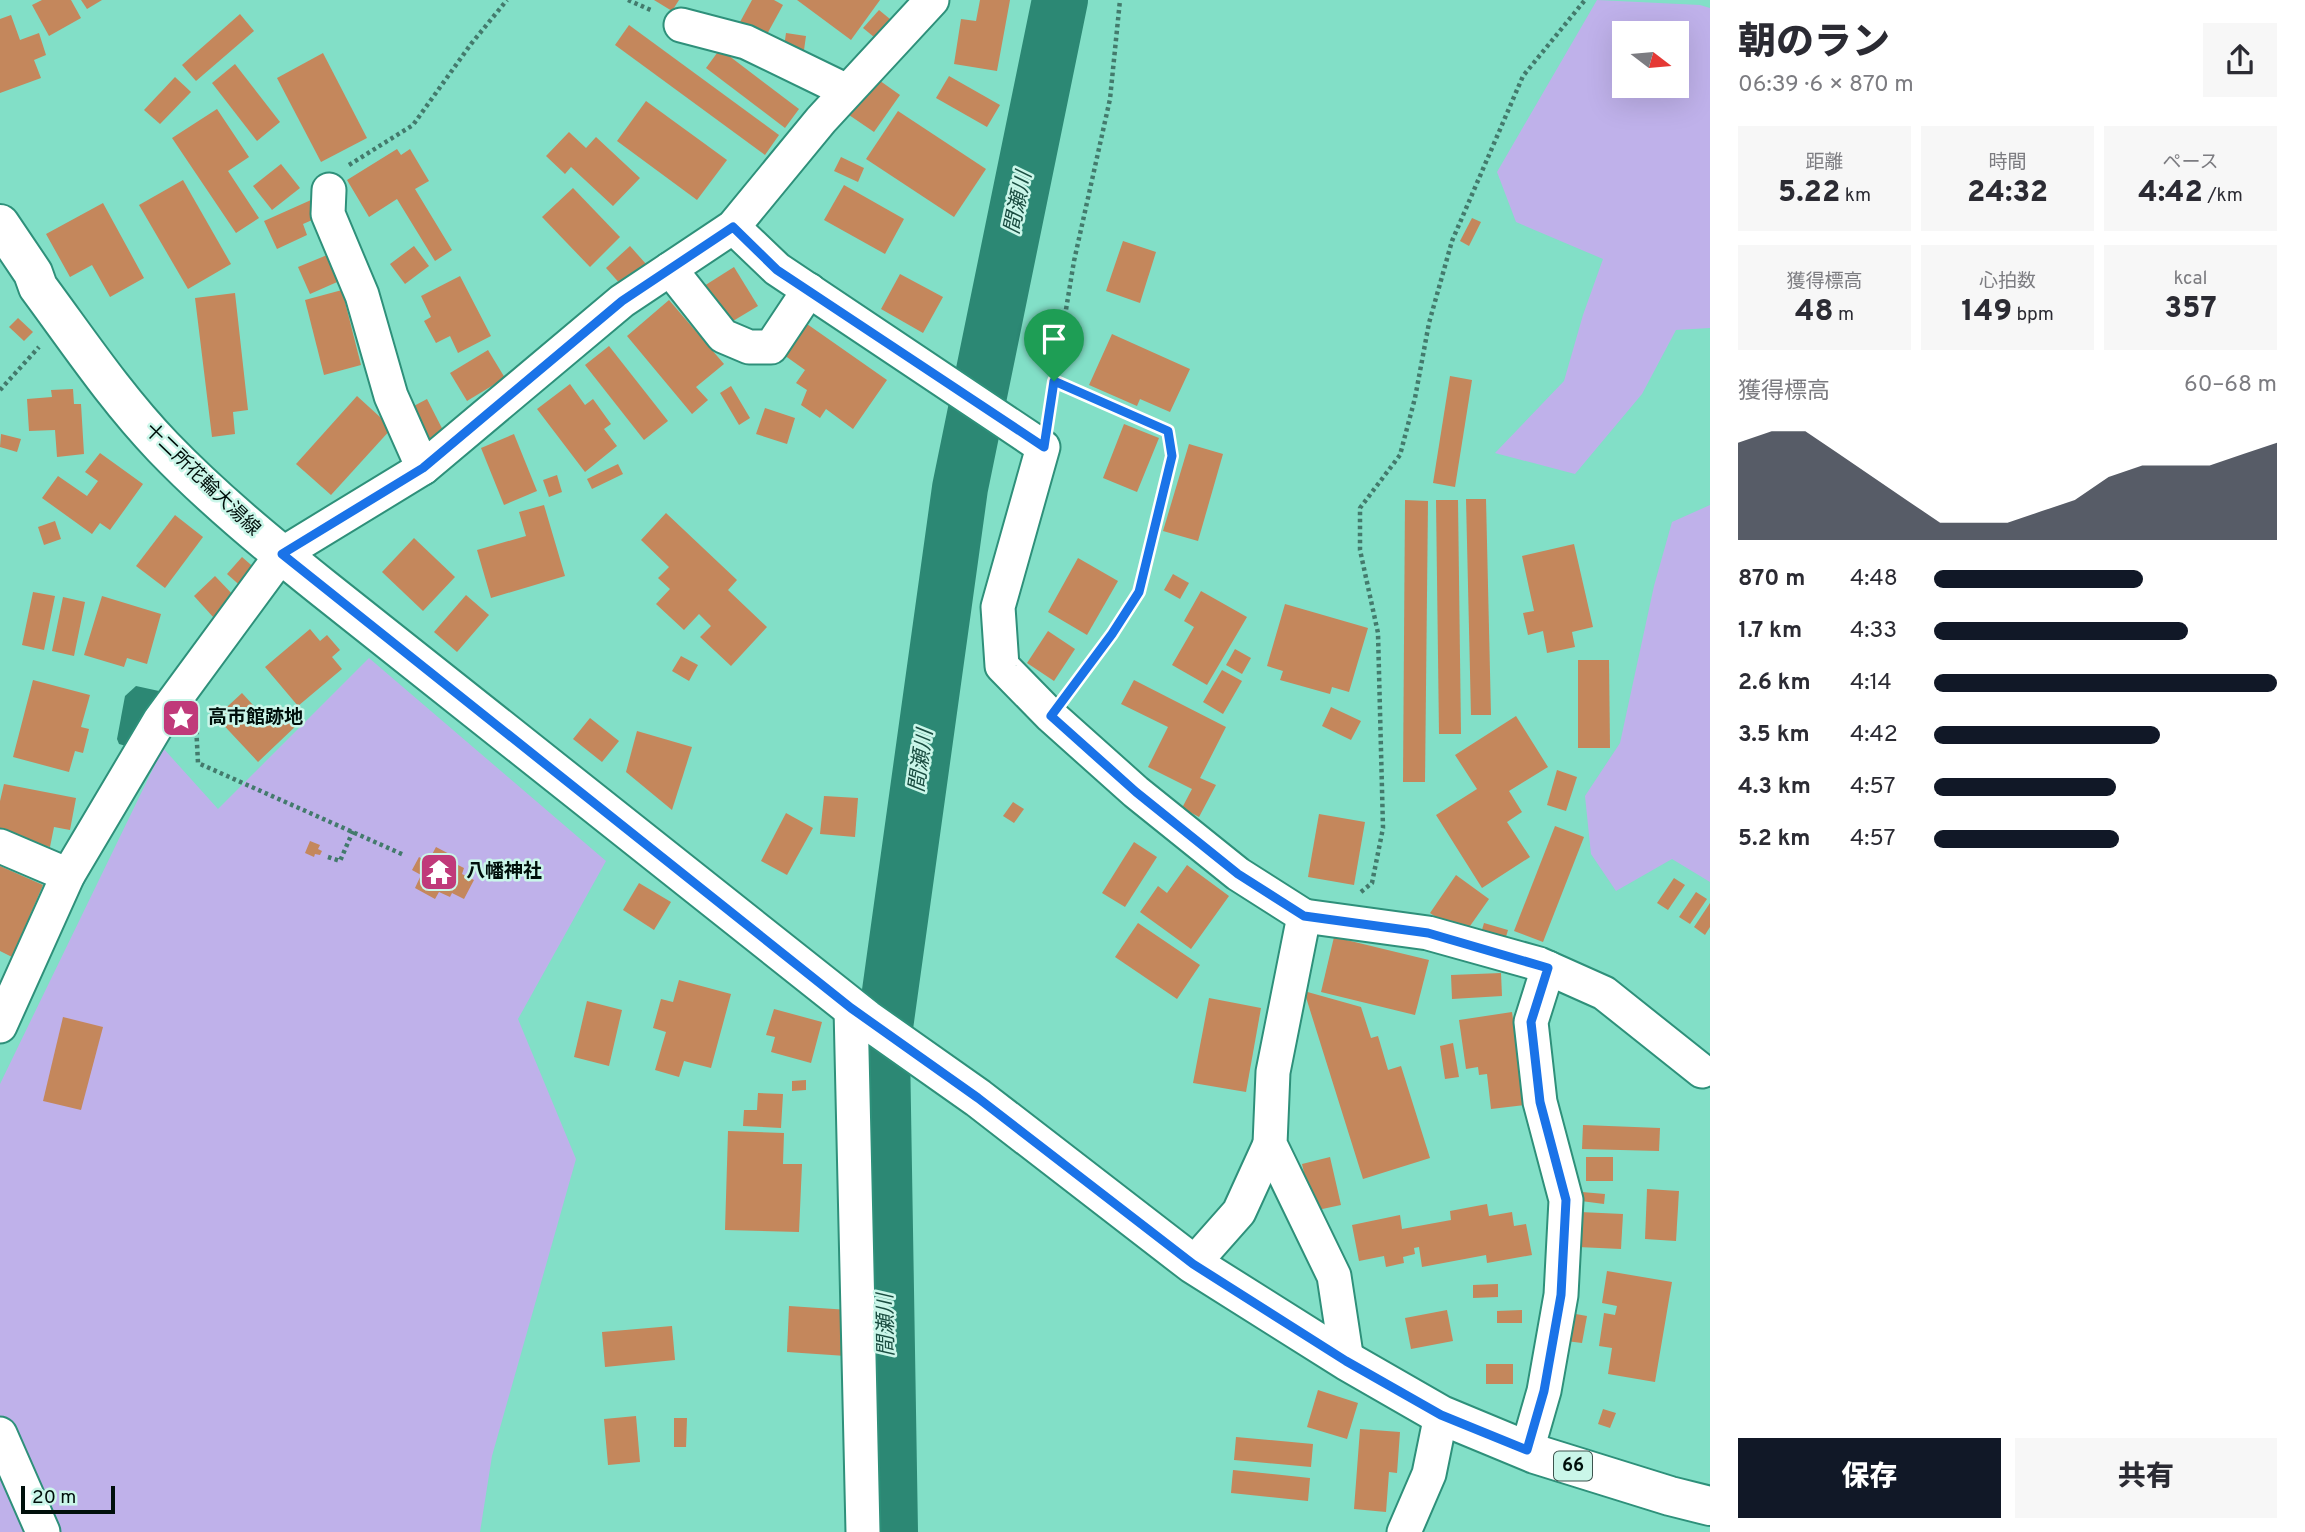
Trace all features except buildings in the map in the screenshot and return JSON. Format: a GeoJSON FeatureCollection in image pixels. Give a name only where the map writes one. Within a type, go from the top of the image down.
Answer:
{"type":"FeatureCollection","features":[{"type":"Feature","properties":{"kind":"main road","name":"十二所花輪大湯線"},"geometry":{"type":"LineString","coordinates":[[0,224],[33,273],[38,287],[110,386],[162,447],[282,554],[859,1014],[978,1098],[1193,1264],[1346,1361],[1441,1415],[1527,1450],[1670,1496],[1710,1506]]}},
{"type":"Feature","properties":{"kind":"street"},"geometry":{"type":"LineString","coordinates":[[0,1026],[68,875],[160,720],[282,554],[423,468],[622,301],[733,227],[847,91],[932,0]]}},
{"type":"Feature","properties":{"kind":"street"},"geometry":{"type":"LineString","coordinates":[[681,25],[746,42],[847,91]]}},
{"type":"Feature","properties":{"kind":"street"},"geometry":{"type":"LineString","coordinates":[[329,190],[328,214],[362,295],[391,396],[423,468]]}},
{"type":"Feature","properties":{"kind":"street"},"geometry":{"type":"LineString","coordinates":[[733,227],[777,270],[1044,447],[998,607],[1002,666],[1051,716],[1136,792],[1238,874],[1304,916],[1428,933],[1548,968],[1604,993],[1702,1071]]}},
{"type":"Feature","properties":{"kind":"street"},"geometry":{"type":"LineString","coordinates":[[670,270],[723,336],[748,347],[771,347],[809,290]]}},
{"type":"Feature","properties":{"kind":"street"},"geometry":{"type":"LineString","coordinates":[[0,846],[68,875]]}},
{"type":"Feature","properties":{"kind":"street"},"geometry":{"type":"LineString","coordinates":[[1193,1264],[1239,1212],[1269,1144],[1273,1072],[1304,916]]}},
{"type":"Feature","properties":{"kind":"street"},"geometry":{"type":"LineString","coordinates":[[1527,1450],[1544,1391],[1561,1295],[1566,1200],[1540,1102],[1531,1022],[1548,968]]}},
{"type":"Feature","properties":{"kind":"street"},"geometry":{"type":"LineString","coordinates":[[859,1014],[863,1532]]}},
{"type":"Feature","properties":{"kind":"street"},"geometry":{"type":"LineString","coordinates":[[1269,1144],[1334,1276],[1346,1361]]}},
{"type":"Feature","properties":{"kind":"street"},"geometry":{"type":"LineString","coordinates":[[1404,1532],[1429,1474],[1441,1415]]}},
{"type":"Feature","properties":{"kind":"street"},"geometry":{"type":"LineString","coordinates":[[0,1434],[43,1532]]}},
{"type":"Feature","properties":{"kind":"path"},"geometry":{"type":"LineString","coordinates":[[329,190],[340,170],[413,125],[471,44],[507,0]]}},
{"type":"Feature","properties":{"kind":"path"},"geometry":{"type":"LineString","coordinates":[[1044,447],[1074,261],[1110,99],[1120,0]]}},
{"type":"Feature","properties":{"kind":"path"},"geometry":{"type":"LineString","coordinates":[[1355,897],[1372,883],[1383,828],[1378,633],[1360,550],[1360,508],[1400,455],[1415,398],[1429,323],[1451,242],[1523,76],[1585,0]]}},
{"type":"Feature","properties":{"kind":"path"},"geometry":{"type":"LineString","coordinates":[[0,390],[63,321]]}},
{"type":"Feature","properties":{"kind":"path"},"geometry":{"type":"LineString","coordinates":[[1051,716],[1112,634],[1139,592],[1172,456],[1168,431],[1054,381]]}},
{"type":"Feature","properties":{"kind":"path"},"geometry":{"type":"LineString","coordinates":[[197,731],[198,763],[404,855]]}},
{"type":"Feature","properties":{"kind":"path"},"geometry":{"type":"LineString","coordinates":[[328,857],[340,861],[352,831]]}},
{"type":"Feature","properties":{"kind":"shaded area"},"geometry":{"type":"Polygon","coordinates":[[[1597,0],[1700,5],[1710,8],[1710,328],[1676,330],[1642,394],[1575,474],[1495,453],[1564,381],[1603,259],[1516,222],[1497,172],[1597,0]]]}},
{"type":"Feature","properties":{"kind":"shaded area"},"geometry":{"type":"Polygon","coordinates":[[[1710,505],[1710,882],[1672,859],[1616,891],[1591,854],[1585,796],[1620,743],[1654,586],[1672,522],[1710,505]]]}},
{"type":"Feature","properties":{"kind":"shaded area"},"geometry":{"type":"Polygon","coordinates":[[[369,658],[606,861],[518,1019],[576,1159],[492,1456],[480,1532],[0,1532],[0,1084],[163,748],[218,809],[369,658]]]}},
{"type":"Feature","properties":{"kind":"water"},"geometry":{"type":"Polygon","coordinates":[[[136,686],[159,691],[126,746],[119,744],[117,739],[125,696],[136,686]]]}},
{"type":"Feature","properties":{"kind":"waterway","name":"間瀬川"},"geometry":{"type":"LineString","coordinates":[[890,1532],[882,1049],[960,488],[1060,0]]}},
{"type":"Feature","properties":{"kind":"place","name":"高市館跡地"},"geometry":{"type":"Point","coordinates":[181,718]}},
{"type":"Feature","properties":{"kind":"place","name":"八幡神社"},"geometry":{"type":"Point","coordinates":[439,872]}},
{"type":"Feature","properties":{"kind":"route"},"geometry":{"type":"LineString","coordinates":[[733,227],[777,270],[1044,447],[1054,381],[1168,431],[1172,456],[1139,592],[1112,634],[1051,716],[1136,792],[1238,874],[1304,916],[1428,933],[1548,968],[1531,1022],[1540,1102],[1566,1200],[1561,1295],[1544,1391],[1527,1450],[1441,1415],[1346,1361],[1193,1264],[978,1098],[851,1008],[282,554],[423,468],[622,301],[733,227]]}}]}
